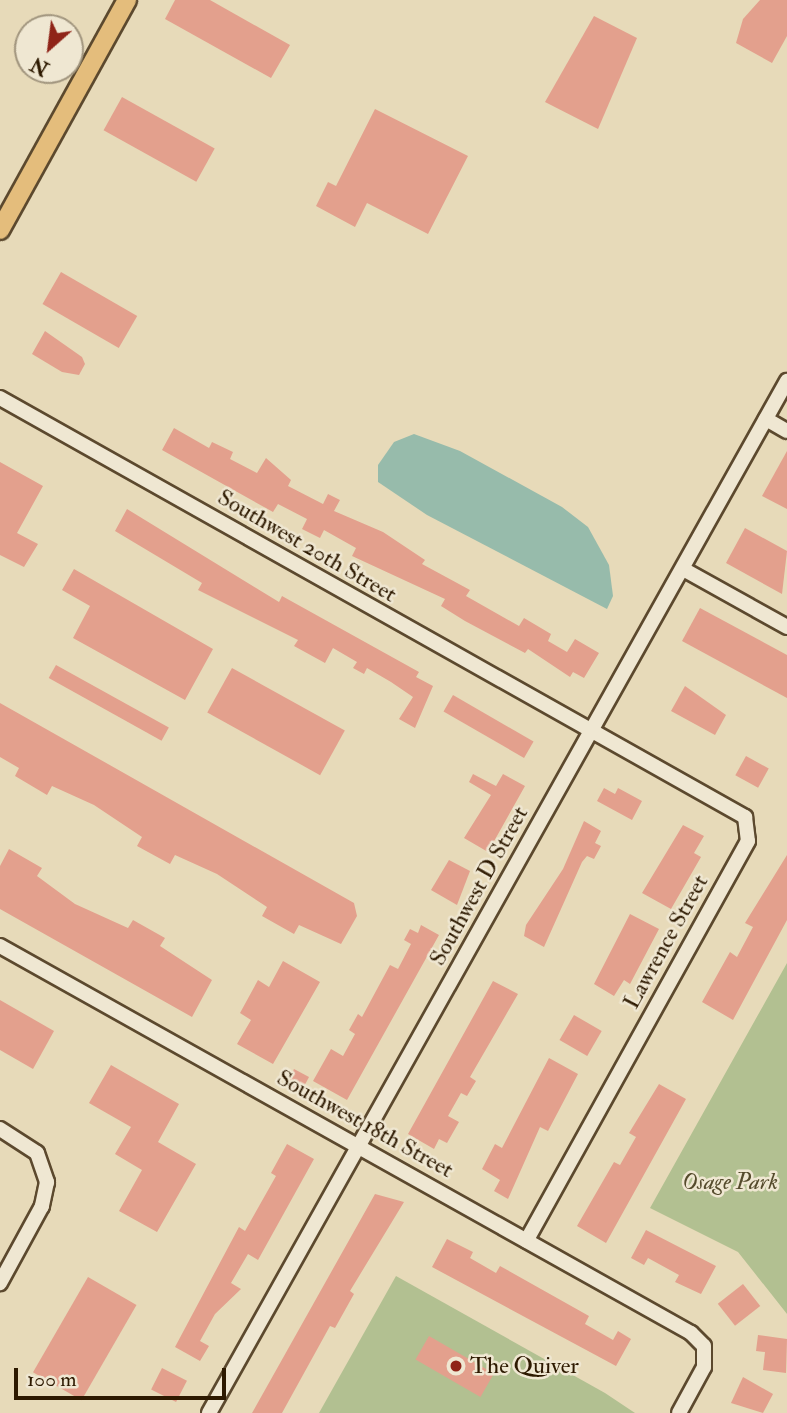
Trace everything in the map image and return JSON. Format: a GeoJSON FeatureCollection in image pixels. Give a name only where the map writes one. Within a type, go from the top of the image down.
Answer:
{"type":"FeatureCollection","features":[{"type":"Feature","properties":{"kind":"main road"},"geometry":{"type":"LineString","coordinates":[[0,230],[127,0]]}},
{"type":"Feature","properties":{"kind":"street","name":"Southwest D Street"},"geometry":{"type":"LineString","coordinates":[[209,1413],[787,381]]}},
{"type":"Feature","properties":{"kind":"street","name":"Southwest 20th Street"},"geometry":{"type":"LineString","coordinates":[[0,398],[590,734]]}},
{"type":"Feature","properties":{"kind":"street"},"geometry":{"type":"LineString","coordinates":[[766,419],[787,431]]}},
{"type":"Feature","properties":{"kind":"street"},"geometry":{"type":"LineString","coordinates":[[683,569],[787,627]]}},
{"type":"Feature","properties":{"kind":"street","name":"Lawrence Street"},"geometry":{"type":"LineString","coordinates":[[526,1241],[748,841],[745,817],[590,734]]}},
{"type":"Feature","properties":{"kind":"street","name":"Southwest 18th Street"},"geometry":{"type":"LineString","coordinates":[[0,946],[691,1333],[704,1346],[704,1367],[679,1413]]}},
{"type":"Feature","properties":{"kind":"street"},"geometry":{"type":"LineString","coordinates":[[0,1129],[37,1153],[47,1182],[43,1206],[0,1283]]}},
{"type":"Feature","properties":{"kind":"green space","name":"Osage Park"},"geometry":{"type":"Polygon","coordinates":[[[787,963],[787,1314],[738,1252],[650,1208],[787,963]]]}},
{"type":"Feature","properties":{"kind":"green space"},"geometry":{"type":"Polygon","coordinates":[[[396,1276],[605,1393],[635,1413],[319,1413],[396,1276]]]}},
{"type":"Feature","properties":{"kind":"shaded area"},"geometry":{"type":"Polygon","coordinates":[[[414,434],[460,451],[562,507],[588,527],[609,565],[613,596],[607,609],[427,515],[378,482],[378,465],[394,442],[414,434]]]}},
{"type":"Feature","properties":{"kind":"building"},"geometry":{"type":"Polygon","coordinates":[[[175,0],[210,0],[290,45],[271,78],[165,19],[175,0]]]}},
{"type":"Feature","properties":{"kind":"building"},"geometry":{"type":"Polygon","coordinates":[[[760,0],[787,0],[787,36],[772,63],[736,43],[743,19],[760,0]]]}},
{"type":"Feature","properties":{"kind":"building"},"geometry":{"type":"Polygon","coordinates":[[[594,16],[637,38],[598,129],[545,102],[594,16]]]}},
{"type":"Feature","properties":{"kind":"building"},"geometry":{"type":"Polygon","coordinates":[[[122,97],[215,148],[196,182],[104,130],[122,97]]]}},
{"type":"Feature","properties":{"kind":"building"},"geometry":{"type":"Polygon","coordinates":[[[375,109],[468,156],[428,234],[367,203],[355,227],[316,206],[328,182],[336,186],[375,109]]]}},
{"type":"Feature","properties":{"kind":"building"},"geometry":{"type":"Polygon","coordinates":[[[61,272],[137,316],[119,348],[42,304],[61,272]]]}},
{"type":"Feature","properties":{"kind":"building"},"geometry":{"type":"Polygon","coordinates":[[[45,331],[82,357],[85,364],[79,375],[62,372],[32,354],[45,331]]]}},
{"type":"Feature","properties":{"kind":"building"},"geometry":{"type":"Polygon","coordinates":[[[174,428],[209,448],[212,442],[233,452],[230,459],[257,473],[266,458],[291,480],[288,486],[323,504],[328,494],[340,500],[334,511],[383,532],[425,560],[422,564],[470,590],[466,596],[519,626],[524,618],[551,634],[548,641],[567,652],[575,639],[599,653],[584,678],[573,672],[570,677],[528,649],[525,653],[465,621],[441,606],[445,599],[352,556],[356,548],[324,530],[320,538],[302,529],[307,519],[278,504],[273,512],[162,450],[174,428]]]}},
{"type":"Feature","properties":{"kind":"building"},"geometry":{"type":"Polygon","coordinates":[[[787,451],[787,509],[762,496],[787,451]]]}},
{"type":"Feature","properties":{"kind":"building"},"geometry":{"type":"Polygon","coordinates":[[[0,462],[43,486],[17,533],[38,544],[24,567],[0,555],[0,462]]]}},
{"type":"Feature","properties":{"kind":"building"},"geometry":{"type":"Polygon","coordinates":[[[127,509],[279,602],[282,596],[419,672],[416,677],[433,686],[415,728],[399,719],[413,697],[391,682],[367,668],[364,674],[353,668],[357,662],[333,648],[325,663],[294,646],[298,640],[198,590],[202,583],[115,531],[127,509]]]}},
{"type":"Feature","properties":{"kind":"building"},"geometry":{"type":"Polygon","coordinates":[[[745,528],[787,551],[782,594],[726,563],[745,528]]]}},
{"type":"Feature","properties":{"kind":"building"},"geometry":{"type":"Polygon","coordinates":[[[74,569],[213,649],[185,700],[73,638],[90,606],[62,590],[74,569]]]}},
{"type":"Feature","properties":{"kind":"building"},"geometry":{"type":"Polygon","coordinates":[[[700,608],[787,655],[787,698],[682,641],[700,608]]]}},
{"type":"Feature","properties":{"kind":"building"},"geometry":{"type":"Polygon","coordinates":[[[56,665],[169,728],[162,741],[49,678],[56,665]]]}},
{"type":"Feature","properties":{"kind":"building"},"geometry":{"type":"Polygon","coordinates":[[[232,668],[345,731],[320,775],[207,713],[232,668]]]}},
{"type":"Feature","properties":{"kind":"building"},"geometry":{"type":"Polygon","coordinates":[[[685,686],[726,715],[715,735],[671,711],[685,686]]]}},
{"type":"Feature","properties":{"kind":"building"},"geometry":{"type":"Polygon","coordinates":[[[453,695],[534,741],[524,758],[444,711],[453,695]]]}},
{"type":"Feature","properties":{"kind":"building"},"geometry":{"type":"Polygon","coordinates":[[[0,703],[354,903],[357,916],[341,944],[299,925],[294,934],[262,916],[267,907],[217,874],[175,855],[170,864],[137,846],[142,837],[94,805],[52,786],[47,795],[15,776],[19,768],[0,757],[0,703]]]}},
{"type":"Feature","properties":{"kind":"building"},"geometry":{"type":"Polygon","coordinates":[[[746,756],[769,769],[758,788],[735,775],[746,756]]]}},
{"type":"Feature","properties":{"kind":"building"},"geometry":{"type":"Polygon","coordinates":[[[473,774],[496,786],[503,774],[525,786],[488,852],[464,838],[491,795],[469,782],[473,774]]]}},
{"type":"Feature","properties":{"kind":"building"},"geometry":{"type":"Polygon","coordinates":[[[604,788],[615,794],[618,788],[642,801],[632,820],[597,801],[604,788]]]}},
{"type":"Feature","properties":{"kind":"building"},"geometry":{"type":"Polygon","coordinates":[[[584,821],[601,831],[595,843],[601,846],[594,859],[587,856],[582,862],[544,947],[524,936],[526,925],[563,869],[584,821]]]}},
{"type":"Feature","properties":{"kind":"building"},"geometry":{"type":"Polygon","coordinates":[[[683,825],[704,836],[694,853],[701,857],[671,909],[642,893],[683,825]]]}},
{"type":"Feature","properties":{"kind":"building"},"geometry":{"type":"Polygon","coordinates":[[[9,849],[42,868],[37,876],[75,904],[128,928],[133,920],[165,938],[160,946],[212,980],[192,1017],[0,909],[0,866],[9,849]]]}},
{"type":"Feature","properties":{"kind":"building"},"geometry":{"type":"Polygon","coordinates":[[[787,855],[787,920],[733,1020],[702,1002],[730,952],[737,957],[753,927],[745,923],[787,855]]]}},
{"type":"Feature","properties":{"kind":"building"},"geometry":{"type":"Polygon","coordinates":[[[449,860],[470,871],[457,905],[431,890],[449,860]]]}},
{"type":"Feature","properties":{"kind":"building"},"geometry":{"type":"Polygon","coordinates":[[[630,914],[659,929],[630,984],[624,980],[614,996],[594,984],[630,914]]]}},
{"type":"Feature","properties":{"kind":"building"},"geometry":{"type":"Polygon","coordinates":[[[421,925],[439,935],[347,1100],[313,1081],[331,1049],[343,1056],[355,1034],[349,1030],[358,1014],[362,1017],[390,965],[398,969],[411,944],[404,940],[410,929],[418,933],[421,925]]]}},
{"type":"Feature","properties":{"kind":"building"},"geometry":{"type":"Polygon","coordinates":[[[283,961],[320,982],[273,1064],[237,1044],[251,1020],[240,1013],[258,980],[269,987],[283,961]]]}},
{"type":"Feature","properties":{"kind":"building"},"geometry":{"type":"Polygon","coordinates":[[[493,981],[518,994],[470,1077],[476,1081],[467,1096],[461,1093],[448,1116],[459,1122],[447,1143],[439,1139],[434,1149],[408,1134],[493,981]]]}},
{"type":"Feature","properties":{"kind":"building"},"geometry":{"type":"Polygon","coordinates":[[[0,1000],[54,1031],[33,1069],[0,1050],[0,1000]]]}},
{"type":"Feature","properties":{"kind":"building"},"geometry":{"type":"Polygon","coordinates":[[[574,1015],[602,1031],[587,1056],[560,1040],[574,1015]]]}},
{"type":"Feature","properties":{"kind":"building"},"geometry":{"type":"Polygon","coordinates":[[[549,1058],[578,1074],[548,1131],[540,1127],[508,1199],[494,1191],[500,1180],[482,1169],[495,1144],[502,1148],[549,1058]]]}},
{"type":"Feature","properties":{"kind":"building"},"geometry":{"type":"Polygon","coordinates":[[[111,1065],[179,1104],[158,1142],[196,1164],[157,1232],[119,1211],[142,1170],[115,1154],[131,1127],[89,1103],[111,1065]]]}},
{"type":"Feature","properties":{"kind":"building"},"geometry":{"type":"Polygon","coordinates":[[[294,1069],[309,1077],[300,1094],[285,1086],[294,1069]]]}},
{"type":"Feature","properties":{"kind":"building"},"geometry":{"type":"Polygon","coordinates":[[[659,1084],[686,1099],[606,1243],[577,1226],[614,1162],[620,1165],[636,1137],[629,1133],[659,1084]]]}},
{"type":"Feature","properties":{"kind":"building"},"geometry":{"type":"Polygon","coordinates":[[[287,1144],[314,1159],[258,1260],[248,1254],[231,1283],[241,1289],[215,1314],[200,1341],[209,1346],[200,1361],[175,1347],[239,1227],[245,1231],[276,1176],[271,1173],[287,1144]]]}},
{"type":"Feature","properties":{"kind":"building"},"geometry":{"type":"Polygon","coordinates":[[[375,1194],[404,1202],[350,1291],[354,1294],[335,1328],[330,1326],[282,1413],[252,1413],[375,1194]]]}},
{"type":"Feature","properties":{"kind":"building"},"geometry":{"type":"Polygon","coordinates":[[[646,1230],[716,1266],[701,1294],[675,1282],[679,1275],[648,1258],[644,1265],[631,1258],[646,1230]]]}},
{"type":"Feature","properties":{"kind":"building"},"geometry":{"type":"Polygon","coordinates":[[[447,1239],[473,1252],[470,1258],[496,1273],[500,1266],[589,1316],[585,1324],[613,1340],[618,1331],[631,1339],[616,1366],[432,1267],[447,1239]]]}},
{"type":"Feature","properties":{"kind":"building"},"geometry":{"type":"Polygon","coordinates":[[[88,1277],[136,1305],[81,1400],[33,1372],[88,1277]]]}},
{"type":"Feature","properties":{"kind":"building"},"geometry":{"type":"Polygon","coordinates":[[[743,1284],[760,1306],[735,1326],[718,1304],[743,1284]]]}},
{"type":"Feature","properties":{"kind":"building"},"geometry":{"type":"Polygon","coordinates":[[[758,1335],[787,1339],[786,1373],[763,1370],[765,1352],[756,1351],[758,1335]]]}},
{"type":"Feature","properties":{"kind":"building","name":"The Quiver"},"geometry":{"type":"Polygon","coordinates":[[[429,1336],[494,1374],[480,1397],[415,1359],[429,1336]]]}},
{"type":"Feature","properties":{"kind":"building"},"geometry":{"type":"Polygon","coordinates":[[[162,1368],[187,1381],[176,1402],[151,1389],[162,1368]]]}},
{"type":"Feature","properties":{"kind":"building"},"geometry":{"type":"Polygon","coordinates":[[[743,1377],[773,1394],[763,1413],[731,1403],[743,1377]]]}},
{"type":"Feature","properties":{"kind":"place","name":"The Quiver"},"geometry":{"type":"Point","coordinates":[456,1366]}}]}
